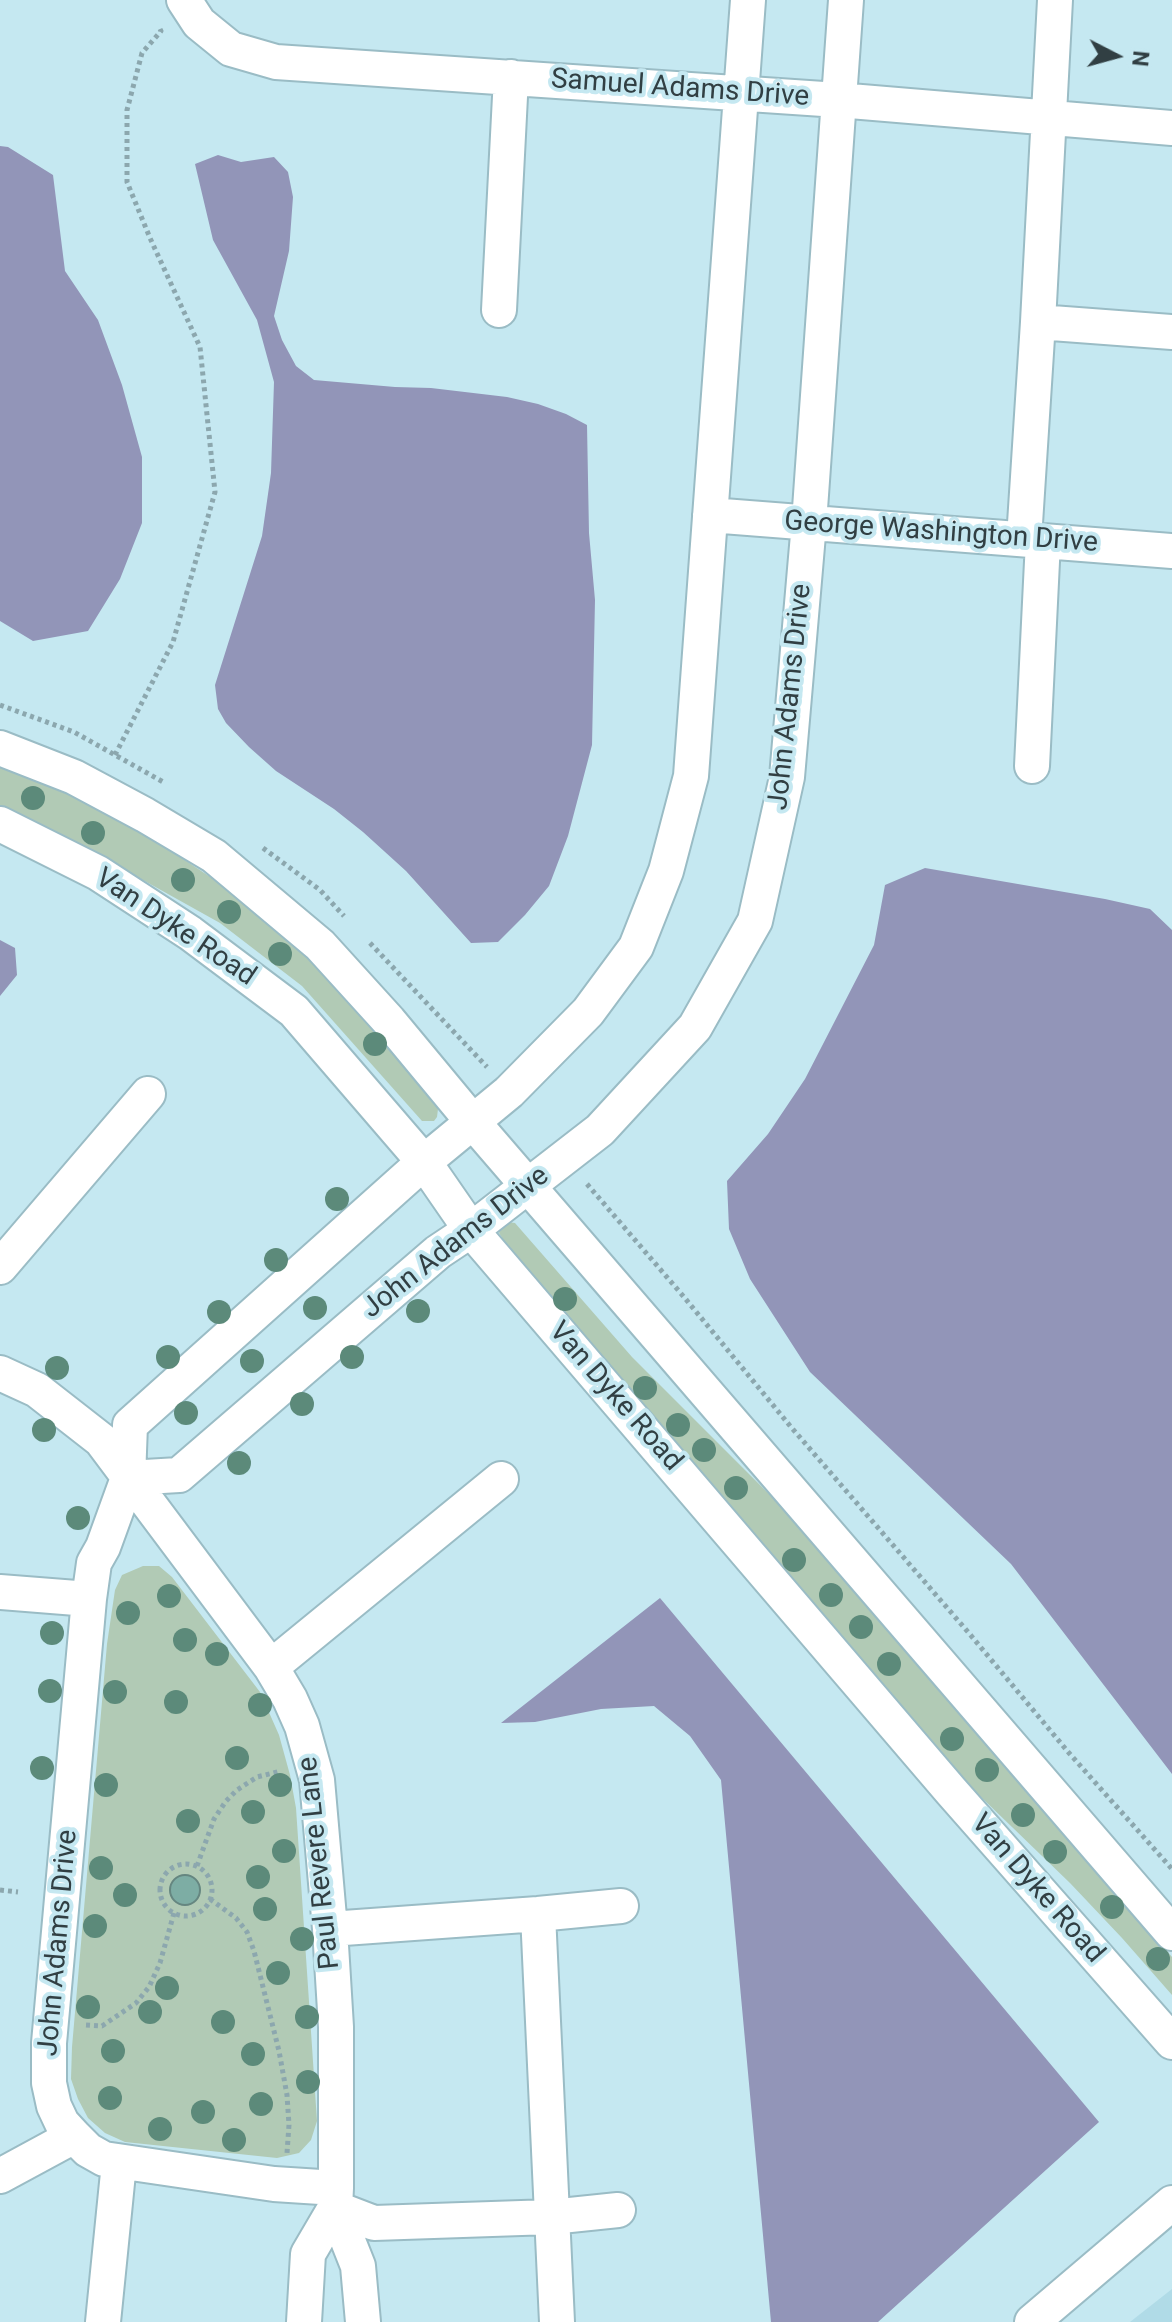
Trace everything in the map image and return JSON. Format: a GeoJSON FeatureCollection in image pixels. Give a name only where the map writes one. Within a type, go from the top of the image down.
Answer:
{"type":"FeatureCollection","features":[{"type":"Feature","properties":{"kind":"street","name":"John Adams Drive"},"geometry":{"type":"LineString","coordinates":[[618,2210],[551,2217],[374,2223],[336,2198],[274,2184],[104,2159],[88,2150],[62,2123],[49,2083],[49,2043],[89,1599],[94,1563],[103,1547],[128,1478],[130,1425],[424,1162],[509,1092],[588,1012],[636,947],[661,883],[691,776],[748,0]]}},
{"type":"Feature","properties":{"kind":"street","name":"John Adams Drive"},"geometry":{"type":"LineString","coordinates":[[128,1478],[179,1475],[438,1252],[600,1130],[695,1027],[755,921],[787,777],[809,523],[846,0]]}},
{"type":"Feature","properties":{"kind":"street"},"geometry":{"type":"LineString","coordinates":[[1032,766],[1038,322],[1055,0]]}},
{"type":"Feature","properties":{"kind":"street","name":"Samuel Adams Drive"},"geometry":{"type":"LineString","coordinates":[[192,11],[231,49],[276,62],[838,100],[1172,128]]}},
{"type":"Feature","properties":{"kind":"street"},"geometry":{"type":"LineString","coordinates":[[499,310],[511,77]]}},
{"type":"Feature","properties":{"kind":"street"},"geometry":{"type":"LineString","coordinates":[[1038,322],[1172,332]]}},
{"type":"Feature","properties":{"kind":"street","name":"George Washington Drive"},"geometry":{"type":"LineString","coordinates":[[710,515],[1172,551]]}},
{"type":"Feature","properties":{"kind":"street"},"geometry":{"type":"LineString","coordinates":[[0,748],[74,777],[214,856],[320,945],[389,1021],[1172,1933]]}},
{"type":"Feature","properties":{"kind":"street","name":"Van Dyke Road"},"geometry":{"type":"LineString","coordinates":[[0,824],[98,873],[190,933],[294,1011],[424,1162],[471,1230],[951,1791],[1172,2042]]}},
{"type":"Feature","properties":{"kind":"street"},"geometry":{"type":"LineString","coordinates":[[0,1267],[148,1094]]}},
{"type":"Feature","properties":{"kind":"street","name":"Paul Revere Lane"},"geometry":{"type":"LineString","coordinates":[[0,1373],[37,1390],[101,1440],[271,1667],[302,1726],[317,1780],[330,1929],[336,2027],[336,2198],[358,2266],[363,2322]]}},
{"type":"Feature","properties":{"kind":"street"},"geometry":{"type":"LineString","coordinates":[[271,1667],[501,1479]]}},
{"type":"Feature","properties":{"kind":"street"},"geometry":{"type":"LineString","coordinates":[[0,1592],[89,1599]]}},
{"type":"Feature","properties":{"kind":"street"},"geometry":{"type":"LineString","coordinates":[[330,1929],[621,1906]]}},
{"type":"Feature","properties":{"kind":"street"},"geometry":{"type":"LineString","coordinates":[[538,1914],[557,2322]]}},
{"type":"Feature","properties":{"kind":"street"},"geometry":{"type":"LineString","coordinates":[[0,2176],[74,2136]]}},
{"type":"Feature","properties":{"kind":"street"},"geometry":{"type":"LineString","coordinates":[[103,2322],[119,2163]]}},
{"type":"Feature","properties":{"kind":"street"},"geometry":{"type":"LineString","coordinates":[[304,2322],[308,2254],[336,2198]]}},
{"type":"Feature","properties":{"kind":"street"},"geometry":{"type":"LineString","coordinates":[[1032,2322],[1172,2203]]}},
{"type":"Feature","properties":{"kind":"path"},"geometry":{"type":"LineString","coordinates":[[115,755],[173,642],[215,492],[200,347],[127,182],[127,110],[142,53],[161,31]]}},
{"type":"Feature","properties":{"kind":"path"},"geometry":{"type":"LineString","coordinates":[[197,1866],[214,1819],[226,1801],[257,1777],[286,1769]]}},
{"type":"Feature","properties":{"kind":"path"},"geometry":{"type":"LineString","coordinates":[[177,1865],[197,1866],[204,1870],[211,1883],[210,1899],[207,1906],[195,1914],[181,1916],[163,1903],[161,1880],[177,1865]]}},
{"type":"Feature","properties":{"kind":"path"},"geometry":{"type":"LineString","coordinates":[[0,1890],[18,1892]]}},
{"type":"Feature","properties":{"kind":"path"},"geometry":{"type":"LineString","coordinates":[[210,1899],[236,1918],[247,1932],[254,1951],[287,2095],[287,2158]]}},
{"type":"Feature","properties":{"kind":"path"},"geometry":{"type":"LineString","coordinates":[[77,2024],[102,2026],[136,2003],[149,1987],[160,1963],[174,1913]]}},
{"type":"Feature","properties":{"kind":"shaded area"},"geometry":{"type":"Polygon","coordinates":[[[0,146],[8,147],[53,175],[65,271],[98,320],[122,385],[142,457],[142,523],[120,579],[88,631],[33,641],[0,621],[0,146]]]}},
{"type":"Feature","properties":{"kind":"shaded area"},"geometry":{"type":"Polygon","coordinates":[[[218,155],[241,162],[274,157],[288,172],[293,197],[289,251],[274,316],[296,366],[314,380],[507,397],[538,404],[587,425],[589,533],[595,600],[592,745],[568,836],[549,886],[498,942],[471,943],[406,871],[334,809],[276,771],[226,723],[218,709],[215,685],[262,536],[271,473],[274,382],[257,320],[213,240],[195,164],[218,155]]]}},
{"type":"Feature","properties":{"kind":"shaded area"},"geometry":{"type":"Polygon","coordinates":[[[925,868],[1150,909],[1172,930],[1172,1774],[1011,1564],[810,1372],[750,1279],[729,1229],[727,1181],[768,1134],[805,1079],[874,945],[885,885],[925,868]]]}},
{"type":"Feature","properties":{"kind":"shaded area"},"geometry":{"type":"Polygon","coordinates":[[[0,940],[15,948],[17,975],[0,996],[0,940]]]}},
{"type":"Feature","properties":{"kind":"shaded area"},"geometry":{"type":"Polygon","coordinates":[[[660,1598],[1099,2122],[878,2322],[771,2322],[721,1780],[690,1736],[654,1706],[601,1709],[535,1722],[501,1723],[660,1598]]]}},
{"type":"Feature","properties":{"kind":"shaded area"},"geometry":{"type":"Polygon","coordinates":[[[1172,2289],[1172,2322],[1130,2322],[1172,2289]]]}},
{"type":"Feature","properties":{"kind":"green space"},"geometry":{"type":"Polygon","coordinates":[[[0,761],[121,818],[230,890],[311,959],[421,1079],[438,1109],[434,1121],[422,1121],[302,986],[220,923],[107,860],[0,809],[0,761]]]}},
{"type":"Feature","properties":{"kind":"green space"},"geometry":{"type":"Polygon","coordinates":[[[508,1222],[515,1223],[632,1357],[819,1544],[1172,1957],[1172,1995],[1070,1883],[954,1771],[521,1267],[499,1233],[508,1222]]]}},
{"type":"Feature","properties":{"kind":"green space"},"geometry":{"type":"Polygon","coordinates":[[[143,1566],[159,1566],[172,1577],[260,1692],[279,1735],[290,1775],[296,1808],[317,2121],[311,2140],[299,2153],[277,2158],[125,2142],[105,2133],[88,2118],[71,2079],[107,1644],[115,1590],[122,1575],[143,1566]]]}},
{"type":"Feature","properties":{"kind":"building"},"geometry":{"type":"Polygon","coordinates":[[[185,1875],[196,1879],[200,1890],[196,1901],[185,1905],[174,1901],[170,1890],[174,1879],[185,1875]]]}}]}
